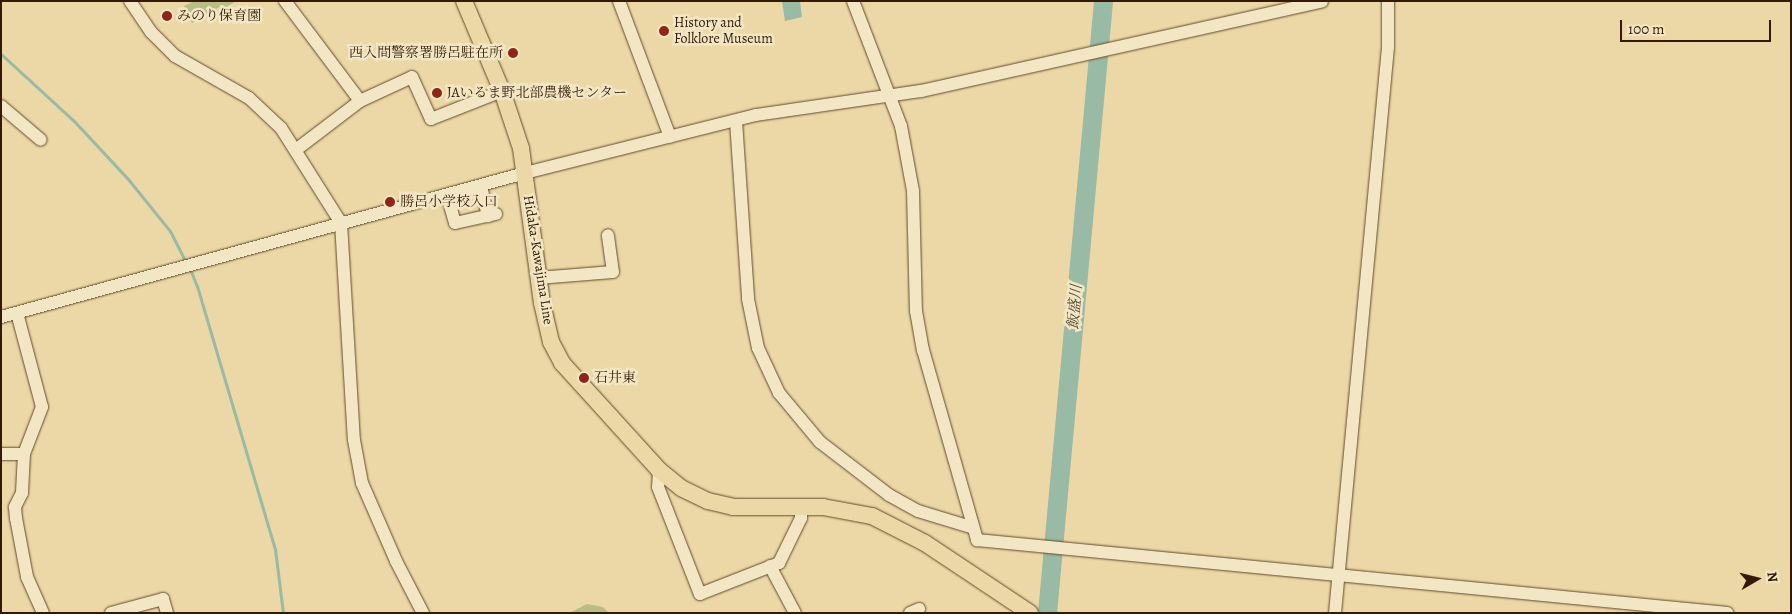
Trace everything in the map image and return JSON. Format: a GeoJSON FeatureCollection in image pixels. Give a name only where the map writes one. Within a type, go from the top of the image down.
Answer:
{"type":"FeatureCollection","features":[{"type":"Feature","properties":{"kind":"main road","name":"Hidaka-Kawajima Line"},"geometry":{"type":"LineString","coordinates":[[464,1],[502,91],[519,141],[547,328],[562,362],[659,470],[681,488],[708,501],[733,507],[801,507],[847,510],[892,524],[1023,611]]}},
{"type":"Feature","properties":{"kind":"street"},"geometry":{"type":"LineString","coordinates":[[130,1],[151,32],[168,50],[190,66],[249,98],[281,128],[296,149],[341,224],[354,440],[362,483],[396,561],[423,613]]}},
{"type":"Feature","properties":{"kind":"street"},"geometry":{"type":"LineString","coordinates":[[285,1],[360,101]]}},
{"type":"Feature","properties":{"kind":"street"},"geometry":{"type":"LineString","coordinates":[[619,1],[670,137]]}},
{"type":"Feature","properties":{"kind":"street"},"geometry":{"type":"LineString","coordinates":[[853,1],[901,126],[913,190],[916,311],[923,350],[971,527],[980,542],[1727,613]]}},
{"type":"Feature","properties":{"kind":"street"},"geometry":{"type":"LineString","coordinates":[[1,317],[446,194],[736,121],[891,96],[1322,1]]}},
{"type":"Feature","properties":{"kind":"street"},"geometry":{"type":"LineString","coordinates":[[1335,613],[1388,47],[1388,1]]}},
{"type":"Feature","properties":{"kind":"street"},"geometry":{"type":"LineString","coordinates":[[296,149],[360,101],[412,77],[431,118],[502,91]]}},
{"type":"Feature","properties":{"kind":"street"},"geometry":{"type":"LineString","coordinates":[[1,106],[42,140]]}},
{"type":"Feature","properties":{"kind":"street"},"geometry":{"type":"LineString","coordinates":[[736,121],[748,298],[758,348],[778,393],[820,442],[889,495],[918,511],[971,527]]}},
{"type":"Feature","properties":{"kind":"street"},"geometry":{"type":"LineString","coordinates":[[446,194],[455,223],[492,215],[481,186]]}},
{"type":"Feature","properties":{"kind":"street"},"geometry":{"type":"LineString","coordinates":[[538,278],[613,272],[608,235]]}},
{"type":"Feature","properties":{"kind":"street"},"geometry":{"type":"LineString","coordinates":[[17,313],[42,407],[24,454],[22,494],[15,507],[27,577],[43,613]]}},
{"type":"Feature","properties":{"kind":"street"},"geometry":{"type":"LineString","coordinates":[[1,454],[24,454]]}},
{"type":"Feature","properties":{"kind":"street"},"geometry":{"type":"LineString","coordinates":[[659,470],[658,487],[700,594],[770,566],[784,556],[801,518],[801,507]]}},
{"type":"Feature","properties":{"kind":"street"},"geometry":{"type":"LineString","coordinates":[[770,566],[795,613]]}},
{"type":"Feature","properties":{"kind":"street"},"geometry":{"type":"LineString","coordinates":[[111,613],[163,599],[167,613]]}},
{"type":"Feature","properties":{"kind":"green space"},"geometry":{"type":"Polygon","coordinates":[[[194,1],[236,1],[225,8],[223,5],[192,23],[184,6],[194,1]]]}},
{"type":"Feature","properties":{"kind":"green space"},"geometry":{"type":"Polygon","coordinates":[[[587,604],[603,607],[609,613],[569,613],[587,604]]]}},
{"type":"Feature","properties":{"kind":"shaded area"},"geometry":{"type":"Polygon","coordinates":[[[782,1],[800,1],[802,17],[785,21],[782,1]]]}},
{"type":"Feature","properties":{"kind":"waterway","name":"飯盛川"},"geometry":{"type":"LineString","coordinates":[[1047,613],[1103,1]]}},
{"type":"Feature","properties":{"kind":"waterway"},"geometry":{"type":"LineString","coordinates":[[1,54],[75,122],[128,179],[170,231],[187,264]]}},
{"type":"Feature","properties":{"kind":"waterway"},"geometry":{"type":"LineString","coordinates":[[190,269],[197,286],[275,549],[283,613]]}},
{"type":"Feature","properties":{"kind":"place","name":"みのり保育園"},"geometry":{"type":"Point","coordinates":[167,16]}},
{"type":"Feature","properties":{"kind":"place","name":"History and Folklore Museum"},"geometry":{"type":"Point","coordinates":[664,31]}},
{"type":"Feature","properties":{"kind":"place","name":"西入間警察署勝呂駐在所"},"geometry":{"type":"Point","coordinates":[513,53]}},
{"type":"Feature","properties":{"kind":"place","name":"JAいるま野北部農機センター"},"geometry":{"type":"Point","coordinates":[437,93]}},
{"type":"Feature","properties":{"kind":"place","name":"勝呂小学校入口"},"geometry":{"type":"Point","coordinates":[390,202]}},
{"type":"Feature","properties":{"kind":"place","name":"石井東"},"geometry":{"type":"Point","coordinates":[584,378]}}]}
